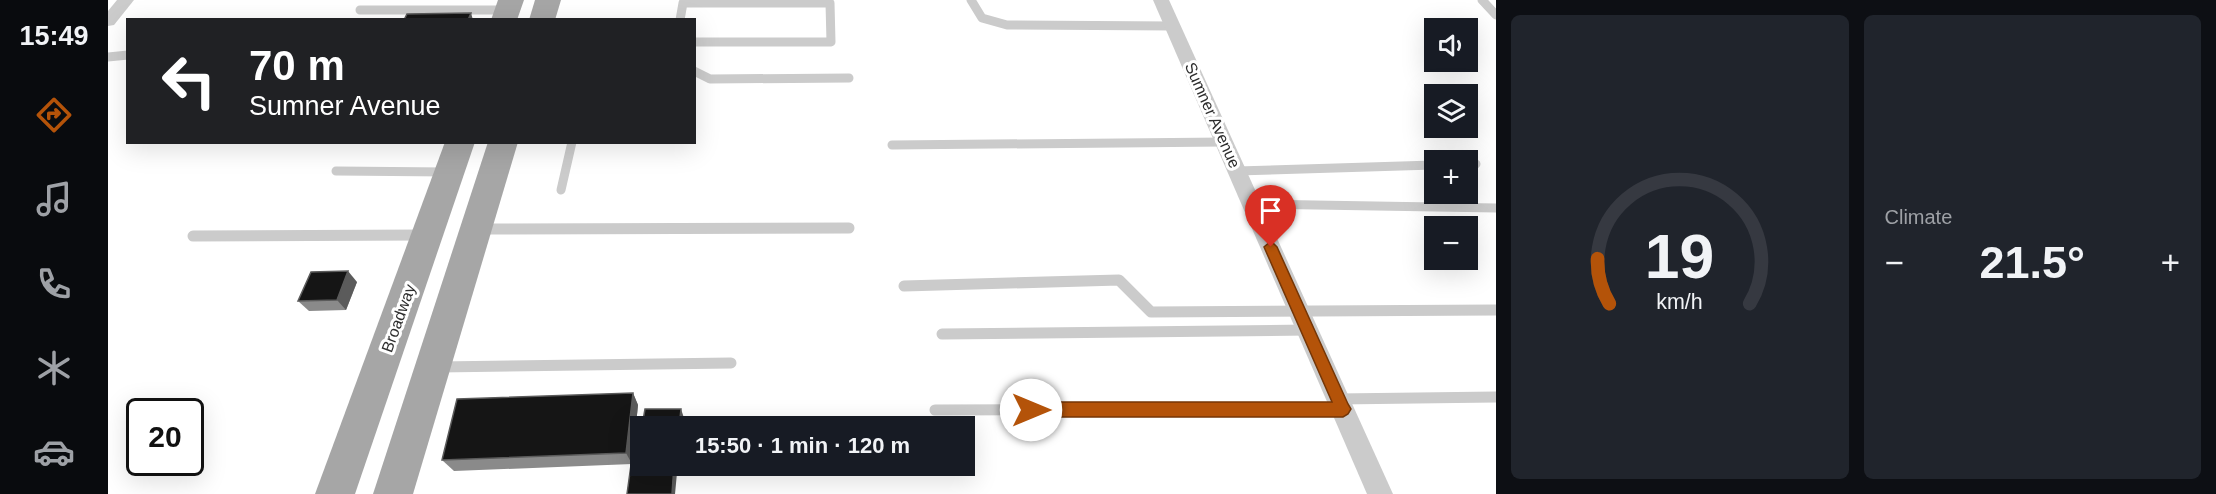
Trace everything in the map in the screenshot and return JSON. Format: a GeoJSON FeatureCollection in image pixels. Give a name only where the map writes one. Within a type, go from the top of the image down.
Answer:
{"type":"FeatureCollection","features":[{"type":"Feature","properties":{"kind":"main road"},"geometry":{"type":"LineString","coordinates":[[543,18],[548,0]]}},
{"type":"Feature","properties":{"kind":"main road"},"geometry":{"type":"LineString","coordinates":[[393,494],[502,144]]}},
{"type":"Feature","properties":{"kind":"main road","name":"Broadway"},"geometry":{"type":"LineString","coordinates":[[335,494],[455,157]]}},
{"type":"Feature","properties":{"kind":"street","name":"Sumner Avenue"},"geometry":{"type":"LineString","coordinates":[[1161,0],[1380,494]]}},
{"type":"Feature","properties":{"kind":"street"},"geometry":{"type":"LineString","coordinates":[[108,21],[118,5]]}},
{"type":"Feature","properties":{"kind":"lane"},"geometry":{"type":"LineString","coordinates":[[971,0],[982,18],[1007,25],[1173,26]]}},
{"type":"Feature","properties":{"kind":"lane"},"geometry":{"type":"LineString","coordinates":[[1482,0],[1496,15]]}},
{"type":"Feature","properties":{"kind":"lane"},"geometry":{"type":"LineString","coordinates":[[680,18],[683,3],[830,3],[831,42],[696,42]]}},
{"type":"Feature","properties":{"kind":"lane"},"geometry":{"type":"LineString","coordinates":[[360,10],[508,10]]}},
{"type":"Feature","properties":{"kind":"lane"},"geometry":{"type":"LineString","coordinates":[[108,57],[126,56]]}},
{"type":"Feature","properties":{"kind":"lane"},"geometry":{"type":"LineString","coordinates":[[696,72],[710,79],[849,78]]}},
{"type":"Feature","properties":{"kind":"lane"},"geometry":{"type":"LineString","coordinates":[[892,146],[1224,142]]}},
{"type":"Feature","properties":{"kind":"lane"},"geometry":{"type":"LineString","coordinates":[[561,190],[572,144]]}},
{"type":"Feature","properties":{"kind":"lane"},"geometry":{"type":"LineString","coordinates":[[336,171],[455,157]]}},
{"type":"Feature","properties":{"kind":"lane"},"geometry":{"type":"LineString","coordinates":[[1237,171],[1424,165]]}},
{"type":"Feature","properties":{"kind":"lane"},"geometry":{"type":"LineString","coordinates":[[1252,204],[1496,208]]}},
{"type":"Feature","properties":{"kind":"lane"},"geometry":{"type":"LineString","coordinates":[[476,229],[849,228]]}},
{"type":"Feature","properties":{"kind":"lane"},"geometry":{"type":"LineString","coordinates":[[193,236],[428,235]]}},
{"type":"Feature","properties":{"kind":"lane"},"geometry":{"type":"LineString","coordinates":[[904,286],[1119,280],[1151,312],[1496,310]]}},
{"type":"Feature","properties":{"kind":"lane"},"geometry":{"type":"LineString","coordinates":[[942,334],[1308,330]]}},
{"type":"Feature","properties":{"kind":"lane"},"geometry":{"type":"LineString","coordinates":[[433,367],[731,363]]}},
{"type":"Feature","properties":{"kind":"lane"},"geometry":{"type":"LineString","coordinates":[[935,410],[1341,404],[1496,397]]}},
{"type":"Feature","properties":{"kind":"building"},"geometry":{"type":"Polygon","coordinates":[[[471,13],[469,18],[405,18],[407,14],[471,13]]]}},
{"type":"Feature","properties":{"kind":"building"},"geometry":{"type":"Polygon","coordinates":[[[348,271],[337,300],[298,301],[311,272],[348,271]]]}},
{"type":"Feature","properties":{"kind":"building"},"geometry":{"type":"Polygon","coordinates":[[[633,393],[626,453],[442,460],[457,399],[633,393]]]}},
{"type":"Feature","properties":{"kind":"building"},"geometry":{"type":"Polygon","coordinates":[[[645,409],[681,409],[680,416],[644,416],[645,409]]]}},
{"type":"Feature","properties":{"kind":"building"},"geometry":{"type":"Polygon","coordinates":[[[630,472],[630,476],[673,476],[672,494],[627,494],[630,472]]]}},
{"type":"Feature","properties":{"kind":"route"},"geometry":{"type":"LineString","coordinates":[[1031,410],[1343,409],[1271,247]]}}]}
